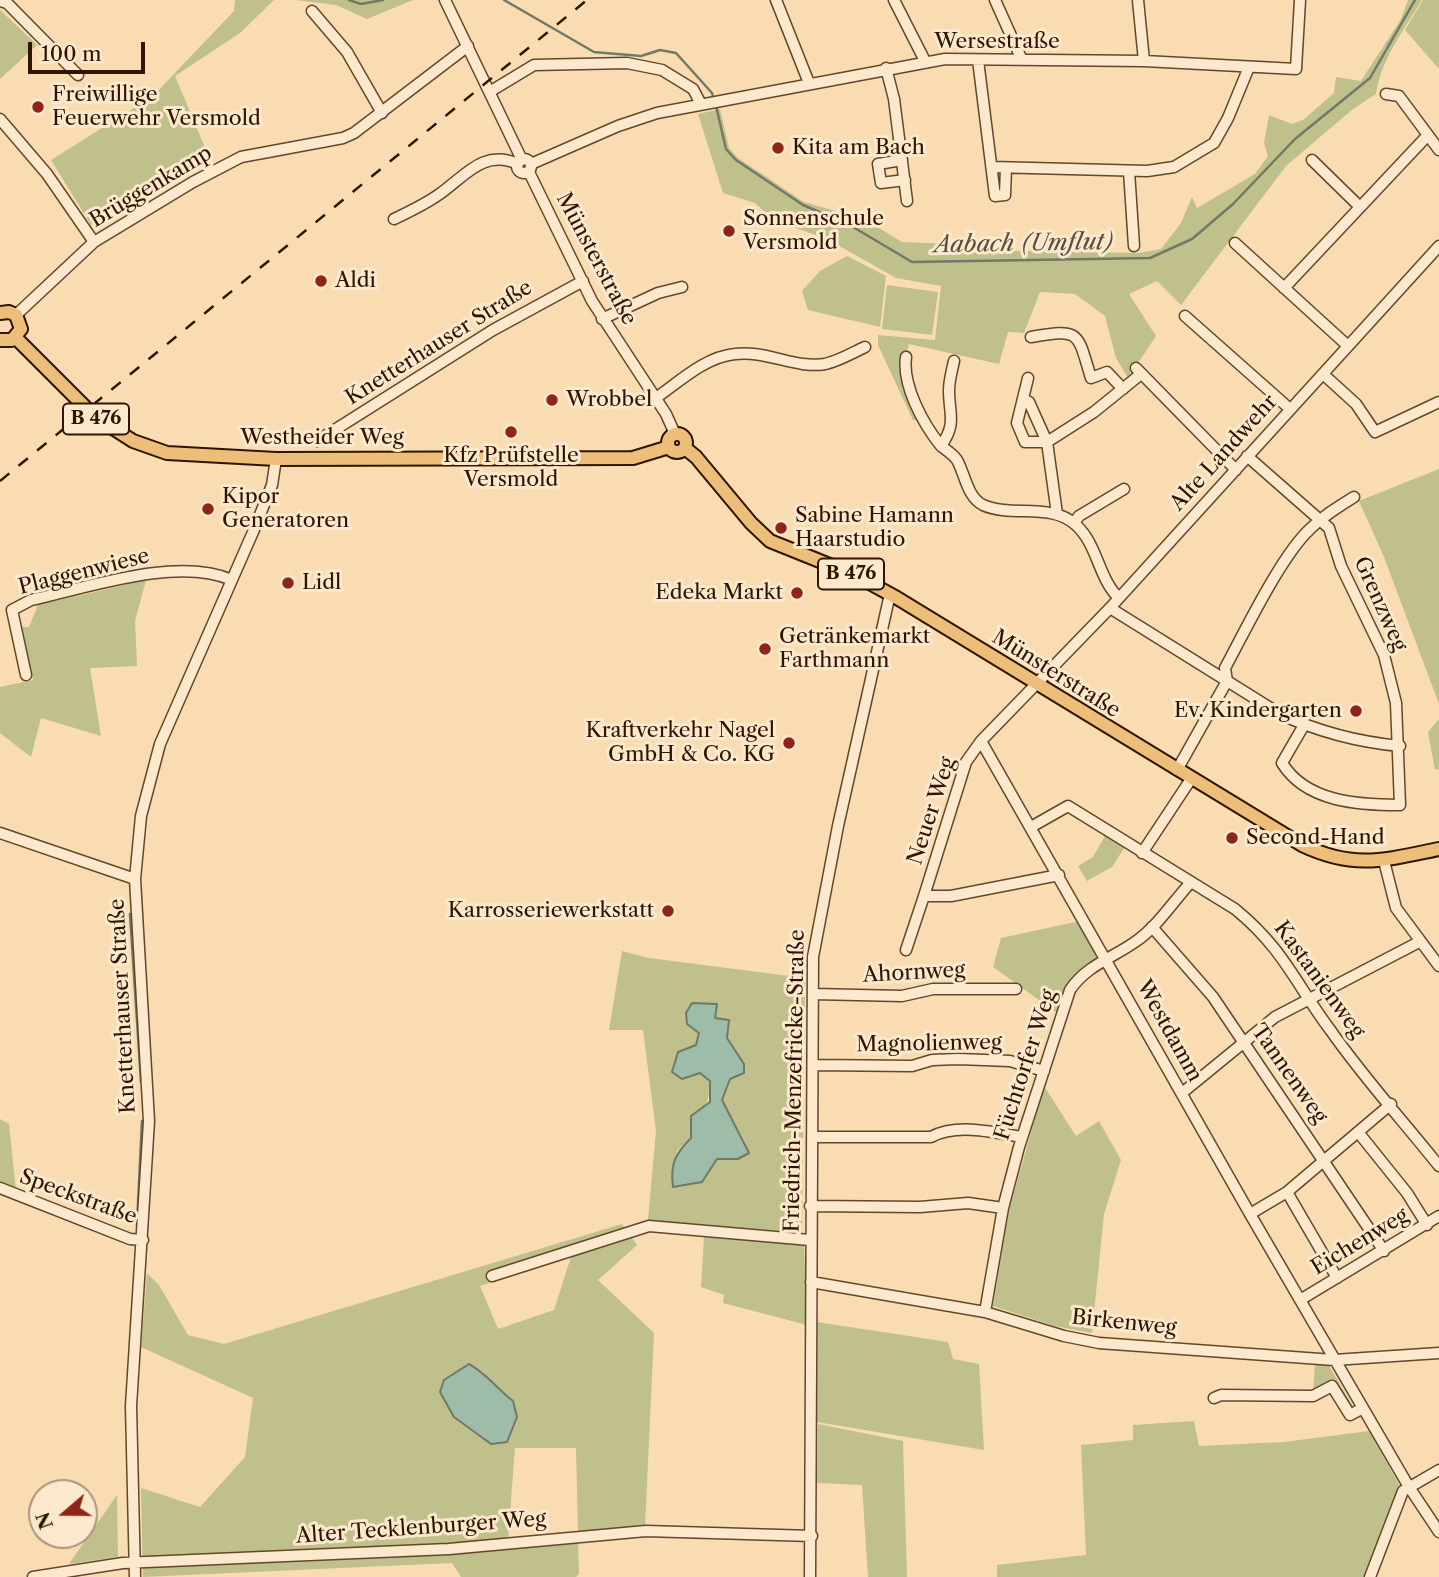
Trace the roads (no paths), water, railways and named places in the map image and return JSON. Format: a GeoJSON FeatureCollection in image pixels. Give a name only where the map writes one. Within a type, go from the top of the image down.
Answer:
{"type":"FeatureCollection","features":[{"type":"Feature","properties":{"kind":"main road"},"geometry":{"type":"LineString","coordinates":[[0,313],[9,312],[16,316],[21,329],[16,338],[0,340]]}},
{"type":"Feature","properties":{"kind":"main road","name":"Westheider Weg"},"geometry":{"type":"LineString","coordinates":[[16,338],[89,413],[144,446],[174,454],[276,459],[633,458],[669,447]]}},
{"type":"Feature","properties":{"kind":"main road"},"geometry":{"type":"LineString","coordinates":[[675,434],[685,438],[685,448],[676,452],[669,447],[669,439],[675,434]]}},
{"type":"Feature","properties":{"kind":"main road","name":"Münsterstraße"},"geometry":{"type":"LineString","coordinates":[[685,448],[770,541],[857,576],[890,594],[1191,779],[1314,851],[1357,863],[1384,861],[1439,849]]}},
{"type":"Feature","properties":{"kind":"street","name":"Münsterstraße"},"geometry":{"type":"LineString","coordinates":[[445,0],[602,319],[656,398],[675,434]]}},
{"type":"Feature","properties":{"kind":"street"},"geometry":{"type":"LineString","coordinates":[[776,0],[809,83]]}},
{"type":"Feature","properties":{"kind":"street"},"geometry":{"type":"LineString","coordinates":[[894,0],[925,61]]}},
{"type":"Feature","properties":{"kind":"street"},"geometry":{"type":"LineString","coordinates":[[995,0],[1022,61]]}},
{"type":"Feature","properties":{"kind":"street"},"geometry":{"type":"LineString","coordinates":[[1138,0],[1144,61]]}},
{"type":"Feature","properties":{"kind":"street","name":"Wersestraße"},"geometry":{"type":"LineString","coordinates":[[525,165],[618,126],[657,113],[925,61],[1144,61],[1296,69],[1300,0]]}},
{"type":"Feature","properties":{"kind":"street"},"geometry":{"type":"LineString","coordinates":[[0,1],[15,11],[78,75]]}},
{"type":"Feature","properties":{"kind":"street"},"geometry":{"type":"LineString","coordinates":[[312,11],[347,52],[382,113]]}},
{"type":"Feature","properties":{"kind":"street","name":"Brüggenkamp"},"geometry":{"type":"LineString","coordinates":[[16,316],[94,242],[193,182],[241,157],[344,138],[382,113],[468,46]]}},
{"type":"Feature","properties":{"kind":"street"},"geometry":{"type":"LineString","coordinates":[[978,60],[995,196],[1005,195],[1006,168]]}},
{"type":"Feature","properties":{"kind":"street"},"geometry":{"type":"LineString","coordinates":[[491,91],[534,65],[627,63],[662,70],[693,89],[703,104]]}},
{"type":"Feature","properties":{"kind":"street"},"geometry":{"type":"LineString","coordinates":[[992,167],[1129,171],[1174,167],[1214,143],[1228,118],[1249,67]]}},
{"type":"Feature","properties":{"kind":"street"},"geometry":{"type":"LineString","coordinates":[[886,68],[894,99],[907,201]]}},
{"type":"Feature","properties":{"kind":"street"},"geometry":{"type":"LineString","coordinates":[[1386,94],[1399,96],[1439,150]]}},
{"type":"Feature","properties":{"kind":"street"},"geometry":{"type":"LineString","coordinates":[[0,119],[47,174],[94,242]]}},
{"type":"Feature","properties":{"kind":"street"},"geometry":{"type":"LineString","coordinates":[[1284,288],[1427,135]]}},
{"type":"Feature","properties":{"kind":"street"},"geometry":{"type":"LineString","coordinates":[[501,159],[511,148],[514,138]]}},
{"type":"Feature","properties":{"kind":"street"},"geometry":{"type":"LineString","coordinates":[[394,219],[422,206],[474,166],[501,159],[525,165]]}},
{"type":"Feature","properties":{"kind":"street"},"geometry":{"type":"LineString","coordinates":[[902,160],[878,164],[881,183],[905,180]]}},
{"type":"Feature","properties":{"kind":"street"},"geometry":{"type":"LineString","coordinates":[[1312,160],[1360,207]]}},
{"type":"Feature","properties":{"kind":"street"},"geometry":{"type":"LineString","coordinates":[[1129,171],[1134,246]]}},
{"type":"Feature","properties":{"kind":"street"},"geometry":{"type":"LineString","coordinates":[[1235,243],[1348,346]]}},
{"type":"Feature","properties":{"kind":"street","name":"Alte Landwehr"},"geometry":{"type":"LineString","coordinates":[[1035,684],[1110,608],[1439,246]]}},
{"type":"Feature","properties":{"kind":"street","name":"Knetterhauser Straße"},"geometry":{"type":"LineString","coordinates":[[317,441],[493,330],[583,281]]}},
{"type":"Feature","properties":{"kind":"street"},"geometry":{"type":"LineString","coordinates":[[602,319],[658,293],[682,287]]}},
{"type":"Feature","properties":{"kind":"street"},"geometry":{"type":"LineString","coordinates":[[1185,316],[1290,409]]}},
{"type":"Feature","properties":{"kind":"street"},"geometry":{"type":"LineString","coordinates":[[1031,337],[1064,331],[1071,334],[1081,346],[1091,378],[1107,372],[1123,389]]}},
{"type":"Feature","properties":{"kind":"street"},"geometry":{"type":"LineString","coordinates":[[656,398],[703,364],[733,354],[757,353],[811,364],[826,364],[865,347]]}},
{"type":"Feature","properties":{"kind":"street"},"geometry":{"type":"LineString","coordinates":[[906,357],[904,373],[932,434],[941,446],[955,457],[974,499],[985,506],[1056,514],[1074,523],[1092,546],[1111,590],[1119,598]]}},
{"type":"Feature","properties":{"kind":"street"},"geometry":{"type":"LineString","coordinates":[[941,446],[949,435],[953,413],[949,390],[954,361]]}},
{"type":"Feature","properties":{"kind":"street"},"geometry":{"type":"LineString","coordinates":[[1028,378],[1017,423],[1025,442],[1047,442],[1123,389],[1138,371],[1236,470]]}},
{"type":"Feature","properties":{"kind":"street"},"geometry":{"type":"LineString","coordinates":[[1322,374],[1356,404],[1375,432],[1439,402]]}},
{"type":"Feature","properties":{"kind":"street"},"geometry":{"type":"LineString","coordinates":[[1023,400],[1029,402],[1047,442],[1056,514]]}},
{"type":"Feature","properties":{"kind":"street","name":"Grenzweg"},"geometry":{"type":"LineString","coordinates":[[1248,456],[1329,528],[1341,566],[1384,655],[1395,703],[1400,746],[1400,805],[1357,805],[1316,793],[1288,773],[1282,763],[1304,725]]}},
{"type":"Feature","properties":{"kind":"street","name":"Knetterhauser Straße"},"geometry":{"type":"LineString","coordinates":[[135,1577],[131,1406],[149,1121],[135,879],[141,816],[151,771],[170,717],[272,485],[276,459]]}},
{"type":"Feature","properties":{"kind":"street"},"geometry":{"type":"LineString","coordinates":[[1074,523],[1079,516],[1124,489]]}},
{"type":"Feature","properties":{"kind":"street"},"geometry":{"type":"LineString","coordinates":[[1177,770],[1227,681],[1225,668],[1279,572],[1308,530],[1354,498]]}},
{"type":"Feature","properties":{"kind":"street","name":"Plaggenwiese"},"geometry":{"type":"LineString","coordinates":[[26,675],[12,610],[31,600],[157,572],[213,574],[232,580]]}},
{"type":"Feature","properties":{"kind":"street","name":"Friedrich-Menzefricke-Straße"},"geometry":{"type":"LineString","coordinates":[[810,1577],[810,1206],[813,994],[817,925],[890,594]]}},
{"type":"Feature","properties":{"kind":"street"},"geometry":{"type":"LineString","coordinates":[[1110,608],[1280,714],[1304,725],[1360,742],[1400,746]]}},
{"type":"Feature","properties":{"kind":"street"},"geometry":{"type":"LineString","coordinates":[[981,741],[1035,684]]}},
{"type":"Feature","properties":{"kind":"street","name":"Westdamm"},"geometry":{"type":"LineString","coordinates":[[981,741],[1250,1214],[1409,1487],[1436,1528],[1439,1539]]}},
{"type":"Feature","properties":{"kind":"street","name":"Neuer Weg"},"geometry":{"type":"LineString","coordinates":[[906,950],[966,762],[981,741]]}},
{"type":"Feature","properties":{"kind":"street"},"geometry":{"type":"LineString","coordinates":[[1142,853],[1191,779]]}},
{"type":"Feature","properties":{"kind":"street","name":"Kastanienweg"},"geometry":{"type":"LineString","coordinates":[[1031,827],[1068,806],[1235,909],[1260,929],[1278,950],[1331,1032],[1439,1166]]}},
{"type":"Feature","properties":{"kind":"street"},"geometry":{"type":"LineString","coordinates":[[0,832],[135,879]]}},
{"type":"Feature","properties":{"kind":"street"},"geometry":{"type":"LineString","coordinates":[[1384,861],[1396,908],[1439,966]]}},
{"type":"Feature","properties":{"kind":"street","name":"Neuer Weg"},"geometry":{"type":"LineString","coordinates":[[924,896],[951,896],[1059,875]]}},
{"type":"Feature","properties":{"kind":"street","name":"Füchtorfer Weg"},"geometry":{"type":"LineString","coordinates":[[985,1312],[1003,1208],[1021,1137],[1070,990],[1080,974],[1136,942],[1191,882]]}},
{"type":"Feature","properties":{"kind":"street","name":"Tannenweg"},"geometry":{"type":"LineString","coordinates":[[1152,927],[1213,997],[1384,1251]]}},
{"type":"Feature","properties":{"kind":"street"},"geometry":{"type":"LineString","coordinates":[[1182,1093],[1275,1017],[1419,942]]}},
{"type":"Feature","properties":{"kind":"street","name":"Ahornweg"},"geometry":{"type":"LineString","coordinates":[[813,994],[902,996],[933,989],[1016,989]]}},
{"type":"Feature","properties":{"kind":"street","name":"Magnolienweg"},"geometry":{"type":"LineString","coordinates":[[814,1065],[912,1066],[932,1060],[958,1059],[1010,1061],[1044,1071]]}},
{"type":"Feature","properties":{"kind":"street"},"geometry":{"type":"LineString","coordinates":[[1250,1214],[1286,1192],[1391,1104]]}},
{"type":"Feature","properties":{"kind":"street"},"geometry":{"type":"LineString","coordinates":[[811,1137],[931,1137],[940,1132],[984,1130],[1021,1137]]}},
{"type":"Feature","properties":{"kind":"street"},"geometry":{"type":"LineString","coordinates":[[1358,1132],[1407,1193],[1427,1224]]}},
{"type":"Feature","properties":{"kind":"street","name":"Speckstraße"},"geometry":{"type":"LineString","coordinates":[[0,1188],[130,1239],[143,1240]]}},
{"type":"Feature","properties":{"kind":"street"},"geometry":{"type":"LineString","coordinates":[[1286,1192],[1336,1278]]}},
{"type":"Feature","properties":{"kind":"street"},"geometry":{"type":"LineString","coordinates":[[810,1206],[931,1206],[968,1203],[1003,1208]]}},
{"type":"Feature","properties":{"kind":"street","name":"Eichenweg"},"geometry":{"type":"LineString","coordinates":[[1300,1300],[1439,1216]]}},
{"type":"Feature","properties":{"kind":"street"},"geometry":{"type":"LineString","coordinates":[[492,1276],[649,1226],[810,1240]]}},
{"type":"Feature","properties":{"kind":"street","name":"Birkenweg"},"geometry":{"type":"LineString","coordinates":[[811,1282],[985,1312],[1065,1336],[1099,1343],[1335,1360],[1439,1353]]}},
{"type":"Feature","properties":{"kind":"street"},"geometry":{"type":"LineString","coordinates":[[1214,1398],[1221,1395],[1313,1396],[1332,1386],[1350,1415],[1363,1408]]}},
{"type":"Feature","properties":{"kind":"street"},"geometry":{"type":"LineString","coordinates":[[1370,1577],[1403,1491],[1439,1470]]}},
{"type":"Feature","properties":{"kind":"street","name":"Alter Tecklenburger Weg"},"geometry":{"type":"LineString","coordinates":[[33,1577],[135,1562],[449,1549],[646,1531],[812,1536]]}},
{"type":"Feature","properties":{"kind":"waterway","name":"Aabach (Umflut)"},"geometry":{"type":"LineString","coordinates":[[349,0],[361,4],[383,0]]}},
{"type":"Feature","properties":{"kind":"waterway","name":"Aabach (Umflut)"},"geometry":{"type":"LineString","coordinates":[[504,0],[594,52],[641,56],[660,50],[676,53],[712,93],[714,100]]}},
{"type":"Feature","properties":{"kind":"waterway","name":"Aabach (Umflut)"},"geometry":{"type":"LineString","coordinates":[[716,106],[726,149],[736,160],[803,205],[848,224],[912,262],[1150,258],[1192,239],[1233,204],[1295,139],[1370,78],[1415,0]]}},
{"type":"Feature","properties":{"kind":"waterway"},"geometry":{"type":"LineString","coordinates":[[130,914],[141,1082]]}},
{"type":"Feature","properties":{"kind":"waterway"},"geometry":{"type":"LineString","coordinates":[[137,1225],[142,1121]]}},
{"type":"Feature","properties":{"kind":"railway"},"geometry":{"type":"LineString","coordinates":[[0,481],[587,0]]}},
{"type":"Feature","properties":{"kind":"place","name":"Freiwillige Feuerwehr Versmold"},"geometry":{"type":"Point","coordinates":[38,107]}},
{"type":"Feature","properties":{"kind":"place","name":"Kita am Bach"},"geometry":{"type":"Point","coordinates":[778,148]}},
{"type":"Feature","properties":{"kind":"place","name":"Sonnenschule Versmold"},"geometry":{"type":"Point","coordinates":[729,231]}},
{"type":"Feature","properties":{"kind":"place","name":"Aldi"},"geometry":{"type":"Point","coordinates":[321,281]}},
{"type":"Feature","properties":{"kind":"place","name":"Wrobbel"},"geometry":{"type":"Point","coordinates":[552,400]}},
{"type":"Feature","properties":{"kind":"place","name":"Kfz Prüfstelle Versmold"},"geometry":{"type":"Point","coordinates":[511,432]}},
{"type":"Feature","properties":{"kind":"place","name":"Kipor Generatoren"},"geometry":{"type":"Point","coordinates":[208,509]}},
{"type":"Feature","properties":{"kind":"place","name":"Sabine Hamann Haarstudio"},"geometry":{"type":"Point","coordinates":[781,528]}},
{"type":"Feature","properties":{"kind":"place","name":"Lidl"},"geometry":{"type":"Point","coordinates":[288,583]}},
{"type":"Feature","properties":{"kind":"place","name":"Edeka Markt"},"geometry":{"type":"Point","coordinates":[797,593]}},
{"type":"Feature","properties":{"kind":"place","name":"Getränkemarkt Farthmann"},"geometry":{"type":"Point","coordinates":[765,649]}},
{"type":"Feature","properties":{"kind":"place","name":"Ev. Kindergarten"},"geometry":{"type":"Point","coordinates":[1356,711]}},
{"type":"Feature","properties":{"kind":"place","name":"Kraftverkehr Nagel GmbH & Co. KG"},"geometry":{"type":"Point","coordinates":[789,743]}},
{"type":"Feature","properties":{"kind":"place","name":"Second-Hand"},"geometry":{"type":"Point","coordinates":[1232,838]}},
{"type":"Feature","properties":{"kind":"place","name":"Karrosseriewerkstatt"},"geometry":{"type":"Point","coordinates":[668,911]}}]}
